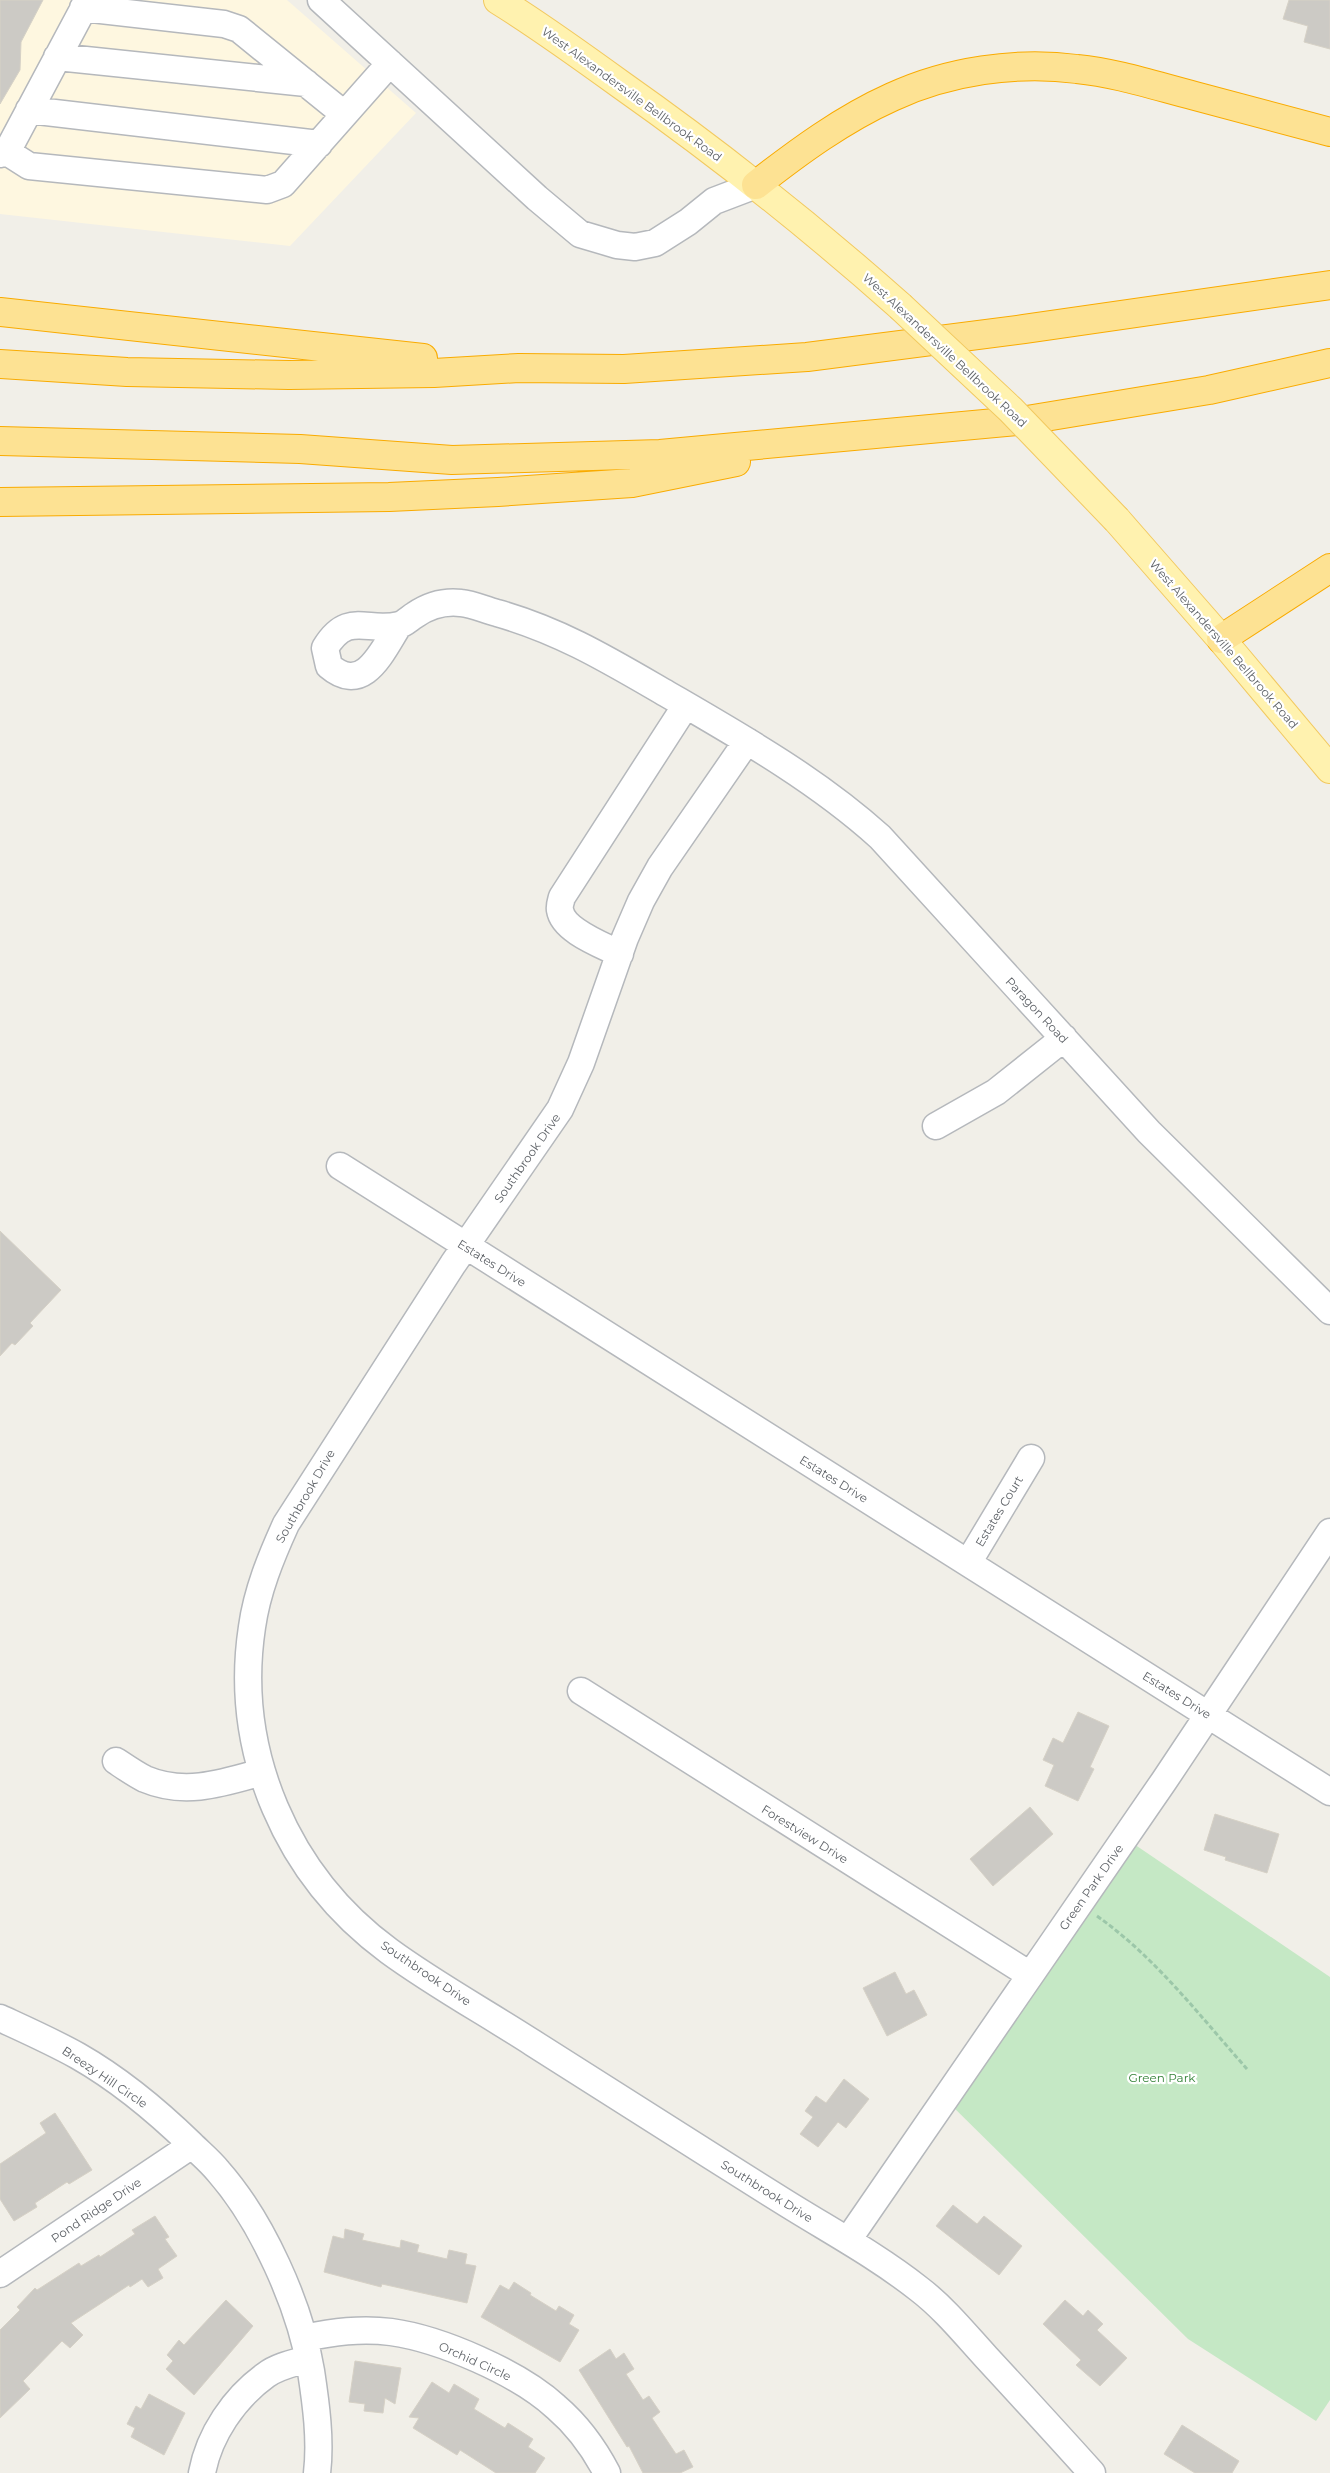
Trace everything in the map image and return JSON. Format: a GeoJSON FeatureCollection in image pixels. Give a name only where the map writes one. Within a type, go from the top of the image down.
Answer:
{"type":"FeatureCollection","features":[{"type":"Feature","properties":{"kind":"highway"},"geometry":{"type":"LineString","coordinates":[[756,185],[800,150],[893,96],[942,79],[994,69],[1041,66],[1077,69],[1117,76],[1330,132]]}},
{"type":"Feature","properties":{"kind":"highway"},"geometry":{"type":"LineString","coordinates":[[0,364],[127,372],[290,375],[434,373],[519,368],[624,369],[806,357],[1024,329],[1330,285]]}},
{"type":"Feature","properties":{"kind":"highway"},"geometry":{"type":"LineString","coordinates":[[0,312],[519,368]]}},
{"type":"Feature","properties":{"kind":"highway"},"geometry":{"type":"LineString","coordinates":[[0,441],[300,449],[452,460],[660,454],[1028,420],[1209,390],[1330,363]]}},
{"type":"Feature","properties":{"kind":"highway"},"geometry":{"type":"LineString","coordinates":[[0,502],[389,497],[632,483],[881,434]]}},
{"type":"Feature","properties":{"kind":"highway"},"geometry":{"type":"LineString","coordinates":[[1221,639],[1330,568]]}},
{"type":"Feature","properties":{"kind":"main road","name":"West Alexandersville Bellbrook Road"},"geometry":{"type":"LineString","coordinates":[[498,0],[698,139],[838,251],[900,306],[1011,410],[1116,520],[1221,639],[1330,769]]}},
{"type":"Feature","properties":{"kind":"street"},"geometry":{"type":"LineString","coordinates":[[321,0],[537,198],[580,234],[598,241],[635,247],[655,243],[688,222],[714,201],[756,185]]}},
{"type":"Feature","properties":{"kind":"street"},"geometry":{"type":"LineString","coordinates":[[344,114],[239,29],[224,24],[86,4],[29,110],[3,153],[29,166],[266,190],[283,184],[390,63]]}},
{"type":"Feature","properties":{"kind":"street"},"geometry":{"type":"LineString","coordinates":[[57,57],[306,83]]}},
{"type":"Feature","properties":{"kind":"street"},"geometry":{"type":"LineString","coordinates":[[29,110],[319,144]]}},
{"type":"Feature","properties":{"kind":"street","name":"Paragon Road"},"geometry":{"type":"LineString","coordinates":[[399,625],[422,610],[441,602],[461,603],[536,624],[587,648],[737,735],[854,813],[880,837],[1149,1132],[1330,1311]]}},
{"type":"Feature","properties":{"kind":"street"},"geometry":{"type":"LineString","coordinates":[[620,954],[576,932],[566,922],[560,910],[562,898],[686,705]]}},
{"type":"Feature","properties":{"kind":"street","name":"Southbrook Drive"},"geometry":{"type":"LineString","coordinates":[[737,735],[641,901],[581,1063],[560,1109],[465,1246],[328,1456],[286,1524],[271,1558],[256,1609],[248,1659],[249,1700],[262,1772],[271,1801],[308,1868],[344,1911],[388,1950],[650,2117],[848,2240],[920,2289],[947,2314],[1092,2473]]}},
{"type":"Feature","properties":{"kind":"street"},"geometry":{"type":"LineString","coordinates":[[936,1126],[996,1092],[1064,1038]]}},
{"type":"Feature","properties":{"kind":"street","name":"Estates Drive"},"geometry":{"type":"LineString","coordinates":[[340,1166],[1330,1792]]}},
{"type":"Feature","properties":{"kind":"street","name":"Estates Court"},"geometry":{"type":"LineString","coordinates":[[968,1563],[1031,1458]]}},
{"type":"Feature","properties":{"kind":"street","name":"Green Park Drive"},"geometry":{"type":"LineString","coordinates":[[848,2240],[1080,1904],[1330,1532]]}},
{"type":"Feature","properties":{"kind":"street","name":"Forestview Drive"},"geometry":{"type":"LineString","coordinates":[[581,1691],[1030,1975]]}},
{"type":"Feature","properties":{"kind":"street"},"geometry":{"type":"LineString","coordinates":[[116,1761],[144,1778],[162,1784],[188,1788],[209,1786],[262,1772]]}},
{"type":"Feature","properties":{"kind":"street","name":"Breezy Hill Circle"},"geometry":{"type":"LineString","coordinates":[[0,2018],[80,2057],[156,2110],[220,2173],[242,2204],[269,2250],[287,2290],[306,2348],[318,2435],[317,2473]]}},
{"type":"Feature","properties":{"kind":"street","name":"Pond Ridge Drive"},"geometry":{"type":"LineString","coordinates":[[0,2274],[192,2145]]}},
{"type":"Feature","properties":{"kind":"street","name":"Orchid Circle"},"geometry":{"type":"LineString","coordinates":[[202,2473],[211,2442],[227,2415],[242,2396],[266,2375],[333,2332],[362,2330],[390,2332],[418,2338],[478,2360],[533,2389],[556,2406],[582,2434],[607,2473]]}},
{"type":"Feature","properties":{"kind":"path"},"geometry":{"type":"LineString","coordinates":[[1080,1904],[1120,1932],[1247,2069]]}},
{"type":"Feature","properties":{"kind":"shaded area"},"geometry":{"type":"Polygon","coordinates":[[[0,0],[287,0],[416,113],[290,246],[0,214],[0,0]]]}},
{"type":"Feature","properties":{"kind":"green space","name":"Green Park"},"geometry":{"type":"Polygon","coordinates":[[[1125,1838],[1330,1977],[1330,2400],[1316,2421],[1188,2339],[945,2099],[1125,1838]]]}},
{"type":"Feature","properties":{"kind":"building"},"geometry":{"type":"Polygon","coordinates":[[[0,0],[43,0],[21,42],[20,70],[0,104],[0,0]]]}},
{"type":"Feature","properties":{"kind":"building"},"geometry":{"type":"Polygon","coordinates":[[[1289,0],[1330,0],[1330,49],[1304,42],[1308,26],[1283,19],[1289,0]]]}},
{"type":"Feature","properties":{"kind":"building"},"geometry":{"type":"Polygon","coordinates":[[[0,1231],[61,1290],[30,1323],[33,1326],[15,1345],[12,1343],[0,1356],[0,1231]]]}},
{"type":"Feature","properties":{"kind":"building"},"geometry":{"type":"Polygon","coordinates":[[[1078,1712],[1109,1726],[1090,1767],[1094,1769],[1078,1801],[1045,1786],[1054,1765],[1043,1760],[1053,1738],[1063,1743],[1078,1712]]]}},
{"type":"Feature","properties":{"kind":"building"},"geometry":{"type":"Polygon","coordinates":[[[1030,1807],[1053,1834],[993,1886],[970,1859],[1030,1807]]]}},
{"type":"Feature","properties":{"kind":"building"},"geometry":{"type":"Polygon","coordinates":[[[1215,1814],[1279,1834],[1267,1873],[1225,1860],[1226,1857],[1204,1850],[1215,1814]]]}},
{"type":"Feature","properties":{"kind":"building"},"geometry":{"type":"Polygon","coordinates":[[[895,1972],[906,1994],[914,1990],[927,2015],[887,2036],[863,1988],[895,1972]]]}},
{"type":"Feature","properties":{"kind":"building"},"geometry":{"type":"Polygon","coordinates":[[[844,2079],[869,2099],[846,2128],[838,2122],[818,2147],[800,2134],[813,2117],[805,2111],[816,2096],[826,2103],[844,2079]]]}},
{"type":"Feature","properties":{"kind":"building"},"geometry":{"type":"Polygon","coordinates":[[[55,2113],[92,2170],[69,2184],[67,2182],[35,2203],[37,2207],[14,2221],[0,2199],[0,2164],[46,2133],[40,2123],[55,2113]]]}},
{"type":"Feature","properties":{"kind":"building"},"geometry":{"type":"Polygon","coordinates":[[[953,2205],[977,2224],[984,2216],[1022,2246],[999,2275],[936,2226],[953,2205]]]}},
{"type":"Feature","properties":{"kind":"building"},"geometry":{"type":"Polygon","coordinates":[[[155,2216],[169,2237],[165,2239],[177,2256],[158,2269],[163,2278],[148,2287],[142,2279],[130,2287],[129,2285],[71,2323],[83,2335],[70,2348],[62,2341],[23,2381],[30,2389],[0,2418],[0,2330],[20,2310],[17,2307],[35,2288],[37,2290],[79,2263],[81,2266],[99,2255],[100,2257],[135,2234],[132,2230],[155,2216]]]}},
{"type":"Feature","properties":{"kind":"building"},"geometry":{"type":"Polygon","coordinates":[[[345,2229],[364,2234],[362,2240],[400,2248],[401,2240],[419,2245],[417,2252],[447,2259],[449,2250],[467,2254],[465,2264],[476,2266],[467,2303],[382,2284],[381,2287],[324,2272],[333,2236],[344,2239],[345,2229]]]}},
{"type":"Feature","properties":{"kind":"building"},"geometry":{"type":"Polygon","coordinates":[[[514,2282],[531,2293],[530,2295],[556,2311],[559,2306],[574,2315],[569,2324],[579,2330],[560,2362],[481,2317],[500,2285],[509,2290],[514,2282]]]}},
{"type":"Feature","properties":{"kind":"building"},"geometry":{"type":"Polygon","coordinates":[[[226,2300],[253,2326],[194,2395],[166,2369],[173,2361],[167,2355],[179,2340],[184,2345],[226,2300]]]}},
{"type":"Feature","properties":{"kind":"building"},"geometry":{"type":"Polygon","coordinates":[[[1065,2300],[1083,2316],[1088,2310],[1103,2324],[1097,2330],[1127,2358],[1100,2386],[1076,2365],[1081,2360],[1043,2324],[1065,2300]]]}},
{"type":"Feature","properties":{"kind":"building"},"geometry":{"type":"Polygon","coordinates":[[[610,2349],[616,2359],[624,2353],[634,2369],[626,2374],[643,2400],[649,2396],[660,2412],[652,2418],[676,2454],[684,2450],[693,2467],[680,2473],[643,2473],[629,2446],[627,2447],[579,2370],[610,2349]]]}},
{"type":"Feature","properties":{"kind":"building"},"geometry":{"type":"Polygon","coordinates":[[[355,2361],[401,2368],[395,2404],[385,2398],[383,2413],[364,2411],[365,2404],[349,2402],[355,2361]]]}},
{"type":"Feature","properties":{"kind":"building"},"geometry":{"type":"Polygon","coordinates":[[[432,2382],[449,2393],[454,2384],[479,2399],[474,2409],[505,2428],[508,2423],[533,2439],[528,2447],[545,2458],[535,2473],[496,2473],[460,2450],[457,2455],[413,2428],[419,2418],[409,2417],[432,2382]]]}},
{"type":"Feature","properties":{"kind":"building"},"geometry":{"type":"Polygon","coordinates":[[[149,2394],[185,2413],[164,2455],[131,2437],[135,2428],[127,2424],[136,2406],[141,2409],[149,2394]]]}},
{"type":"Feature","properties":{"kind":"building"},"geometry":{"type":"Polygon","coordinates":[[[1182,2425],[1239,2461],[1232,2473],[1195,2473],[1164,2454],[1182,2425]]]}}]}
